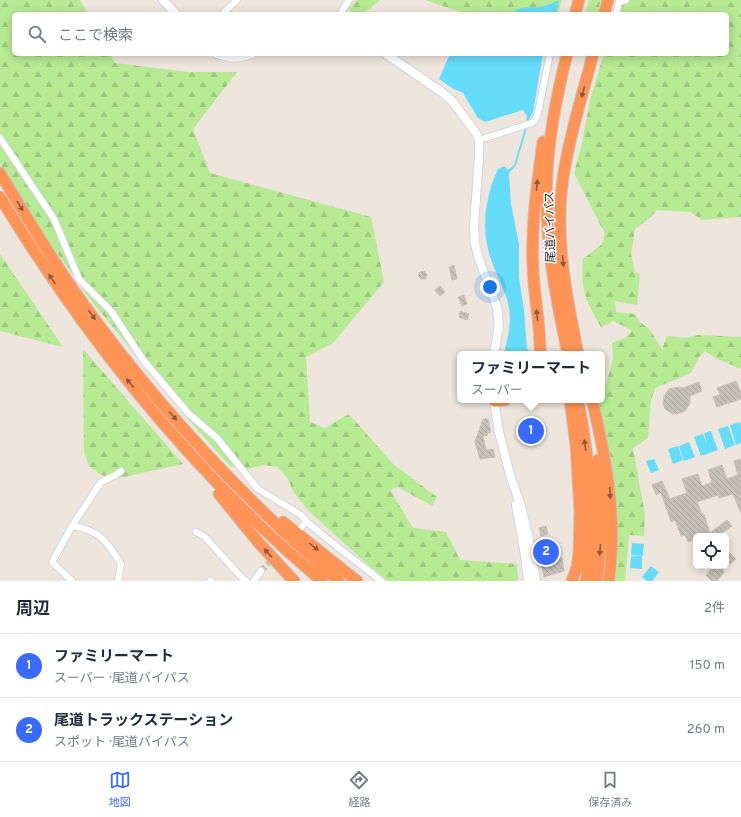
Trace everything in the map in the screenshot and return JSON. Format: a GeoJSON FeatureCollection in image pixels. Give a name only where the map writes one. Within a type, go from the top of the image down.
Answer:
{"type":"FeatureCollection","features":[{"type":"Feature","properties":{"kind":"highway"},"geometry":{"type":"LineString","coordinates":[[577,12],[580,0]]}},
{"type":"Feature","properties":{"kind":"highway"},"geometry":{"type":"LineString","coordinates":[[605,12],[608,0]]}},
{"type":"Feature","properties":{"kind":"highway"},"geometry":{"type":"LineString","coordinates":[[540,351],[533,269],[535,206],[543,141],[563,56]]}},
{"type":"Feature","properties":{"kind":"highway","name":"尾道バイパス"},"geometry":{"type":"LineString","coordinates":[[567,56],[554,115],[547,174],[548,232],[551,259],[560,317],[567,351]]}},
{"type":"Feature","properties":{"kind":"highway","name":"尾道バイパス"},"geometry":{"type":"LineString","coordinates":[[578,351],[563,268],[560,237],[561,192],[566,160],[593,56]]}},
{"type":"Feature","properties":{"kind":"highway"},"geometry":{"type":"LineString","coordinates":[[0,173],[37,234],[80,298],[126,360],[201,448],[256,505],[310,557],[339,581]]}},
{"type":"Feature","properties":{"kind":"highway"},"geometry":{"type":"LineString","coordinates":[[547,174],[544,204],[545,254],[547,278],[561,351]]}},
{"type":"Feature","properties":{"kind":"highway"},"geometry":{"type":"LineString","coordinates":[[0,197],[26,240],[70,305],[117,367],[191,456],[235,515],[294,581]]}},
{"type":"Feature","properties":{"kind":"highway"},"geometry":{"type":"LineString","coordinates":[[570,403],[576,446],[580,512],[579,552],[577,567],[572,581]]}},
{"type":"Feature","properties":{"kind":"highway"},"geometry":{"type":"LineString","coordinates":[[578,403],[587,455],[590,498],[590,549],[586,581]]}},
{"type":"Feature","properties":{"kind":"highway"},"geometry":{"type":"LineString","coordinates":[[589,403],[596,445],[601,497],[602,525],[597,581]]}},
{"type":"Feature","properties":{"kind":"highway"},"geometry":{"type":"LineString","coordinates":[[593,403],[603,445],[609,486],[612,549],[609,581]]}},
{"type":"Feature","properties":{"kind":"highway"},"geometry":{"type":"LineString","coordinates":[[201,448],[275,515],[357,581]]}},
{"type":"Feature","properties":{"kind":"highway"},"geometry":{"type":"LineString","coordinates":[[191,456],[247,514],[322,581]]}},
{"type":"Feature","properties":{"kind":"street"},"geometry":{"type":"LineString","coordinates":[[163,0],[174,12]]}},
{"type":"Feature","properties":{"kind":"street"},"geometry":{"type":"LineString","coordinates":[[224,12],[237,0]]}},
{"type":"Feature","properties":{"kind":"street"},"geometry":{"type":"LineString","coordinates":[[341,12],[349,0]]}},
{"type":"Feature","properties":{"kind":"street"},"geometry":{"type":"LineString","coordinates":[[617,12],[620,2],[626,0]]}},
{"type":"Feature","properties":{"kind":"street"},"geometry":{"type":"LineString","coordinates":[[223,56],[229,58],[239,58],[246,56]]}},
{"type":"Feature","properties":{"kind":"street"},"geometry":{"type":"LineString","coordinates":[[389,56],[443,93],[453,102],[476,133],[479,140],[474,227],[475,244],[479,260],[497,307],[498,325],[494,351]]}},
{"type":"Feature","properties":{"kind":"street"},"geometry":{"type":"LineString","coordinates":[[479,140],[532,123],[537,117],[550,56]]}},
{"type":"Feature","properties":{"kind":"street"},"geometry":{"type":"LineString","coordinates":[[0,138],[54,219],[79,280],[111,311],[144,361],[189,414],[217,438],[258,489],[301,515],[336,547],[381,581]]}},
{"type":"Feature","properties":{"kind":"street"},"geometry":{"type":"LineString","coordinates":[[498,403],[499,432],[510,475],[522,536],[528,581]]}},
{"type":"Feature","properties":{"kind":"street"},"geometry":{"type":"LineString","coordinates":[[72,581],[52,562],[72,526],[101,482],[122,471]]}},
{"type":"Feature","properties":{"kind":"street"},"geometry":{"type":"LineString","coordinates":[[510,475],[520,503],[528,534],[536,581]]}},
{"type":"Feature","properties":{"kind":"street"},"geometry":{"type":"LineString","coordinates":[[301,528],[306,521]]}},
{"type":"Feature","properties":{"kind":"street"},"geometry":{"type":"LineString","coordinates":[[72,526],[86,528],[102,538],[121,564],[118,581]]}},
{"type":"Feature","properties":{"kind":"street"},"geometry":{"type":"LineString","coordinates":[[196,532],[205,537],[242,579],[246,581]]}},
{"type":"Feature","properties":{"kind":"street"},"geometry":{"type":"LineString","coordinates":[[254,581],[260,571]]}},
{"type":"Feature","properties":{"kind":"green space"},"geometry":{"type":"Polygon","coordinates":[[[0,0],[80,0],[87,12],[12,12],[12,56],[111,56],[115,63],[189,72],[237,72],[193,129],[210,173],[371,217],[384,282],[333,343],[306,357],[310,422],[325,428],[349,414],[393,464],[437,497],[432,506],[398,487],[390,490],[413,528],[446,532],[460,560],[517,564],[518,581],[388,581],[368,565],[308,510],[294,493],[288,479],[278,467],[264,465],[247,469],[230,466],[187,418],[86,294],[21,201],[0,163],[0,0]]]}},
{"type":"Feature","properties":{"kind":"green space"},"geometry":{"type":"Polygon","coordinates":[[[357,0],[380,0],[365,12],[353,12],[348,9],[357,0]]]}},
{"type":"Feature","properties":{"kind":"green space"},"geometry":{"type":"Polygon","coordinates":[[[425,0],[562,0],[559,12],[460,12],[425,0]]]}},
{"type":"Feature","properties":{"kind":"green space"},"geometry":{"type":"Polygon","coordinates":[[[589,0],[601,0],[598,12],[586,12],[589,0]]]}},
{"type":"Feature","properties":{"kind":"green space"},"geometry":{"type":"Polygon","coordinates":[[[630,0],[741,0],[741,217],[702,220],[690,212],[656,210],[652,216],[635,229],[631,254],[635,273],[640,274],[637,305],[615,301],[616,312],[635,314],[640,322],[650,330],[662,349],[667,336],[685,338],[698,335],[741,337],[741,369],[715,358],[705,351],[699,357],[691,373],[655,388],[651,400],[648,438],[633,448],[645,515],[644,536],[629,535],[625,581],[615,581],[617,561],[616,505],[612,470],[599,403],[605,403],[605,388],[613,359],[612,343],[626,337],[632,331],[614,321],[601,327],[591,310],[585,295],[582,279],[583,259],[601,245],[605,234],[574,173],[581,147],[591,96],[603,56],[729,56],[729,12],[619,12],[622,3],[630,0]]]}},
{"type":"Feature","properties":{"kind":"green space"},"geometry":{"type":"Polygon","coordinates":[[[0,254],[63,347],[0,331],[0,254]]]}},
{"type":"Feature","properties":{"kind":"green space"},"geometry":{"type":"Polygon","coordinates":[[[83,349],[183,464],[119,478],[101,475],[89,466],[84,452],[83,349]]]}},
{"type":"Feature","properties":{"kind":"water"},"geometry":{"type":"Polygon","coordinates":[[[559,1],[556,12],[514,12],[527,7],[548,5],[559,1]]]}},
{"type":"Feature","properties":{"kind":"water"},"geometry":{"type":"Polygon","coordinates":[[[449,56],[543,56],[533,112],[528,122],[526,122],[527,116],[523,110],[485,122],[478,118],[463,93],[452,88],[439,79],[449,56]]]}},
{"type":"Feature","properties":{"kind":"water"},"geometry":{"type":"Polygon","coordinates":[[[525,128],[527,128],[516,165],[509,173],[511,204],[519,244],[519,278],[524,310],[527,349],[530,351],[505,351],[509,331],[510,314],[505,294],[491,260],[485,232],[486,210],[490,189],[498,169],[504,166],[508,170],[514,165],[525,128]]]}},
{"type":"Feature","properties":{"kind":"water"},"geometry":{"type":"Polygon","coordinates":[[[740,422],[741,443],[736,445],[730,425],[740,422]]]}},
{"type":"Feature","properties":{"kind":"water"},"geometry":{"type":"Polygon","coordinates":[[[728,426],[735,445],[725,449],[718,429],[728,426]]]}},
{"type":"Feature","properties":{"kind":"water"},"geometry":{"type":"Polygon","coordinates":[[[711,431],[718,450],[701,456],[694,437],[703,434],[707,444],[704,433],[711,431]]]}},
{"type":"Feature","properties":{"kind":"water"},"geometry":{"type":"Polygon","coordinates":[[[689,442],[695,457],[684,461],[679,446],[689,442]]]}},
{"type":"Feature","properties":{"kind":"water"},"geometry":{"type":"Polygon","coordinates":[[[678,446],[683,460],[673,464],[668,449],[678,446]]]}},
{"type":"Feature","properties":{"kind":"water"},"geometry":{"type":"Polygon","coordinates":[[[654,459],[659,470],[651,473],[646,461],[654,459]]]}},
{"type":"Feature","properties":{"kind":"water"},"geometry":{"type":"Polygon","coordinates":[[[632,543],[644,544],[643,556],[631,555],[632,543]]]}},
{"type":"Feature","properties":{"kind":"water"},"geometry":{"type":"Polygon","coordinates":[[[631,556],[642,556],[642,569],[630,568],[631,556]]]}},
{"type":"Feature","properties":{"kind":"water"},"geometry":{"type":"Polygon","coordinates":[[[651,566],[659,572],[652,581],[647,581],[642,577],[651,566]]]}},
{"type":"Feature","properties":{"kind":"building"},"geometry":{"type":"Polygon","coordinates":[[[454,265],[457,279],[452,280],[449,267],[454,265]]]}},
{"type":"Feature","properties":{"kind":"building"},"geometry":{"type":"Polygon","coordinates":[[[424,271],[427,275],[425,279],[421,279],[418,275],[420,272],[424,271]]]}},
{"type":"Feature","properties":{"kind":"building"},"geometry":{"type":"Polygon","coordinates":[[[440,286],[445,292],[440,296],[435,290],[440,286]]]}},
{"type":"Feature","properties":{"kind":"building"},"geometry":{"type":"Polygon","coordinates":[[[464,295],[467,304],[462,306],[458,297],[464,295]]]}},
{"type":"Feature","properties":{"kind":"building"},"geometry":{"type":"Polygon","coordinates":[[[460,311],[469,314],[467,320],[459,317],[460,311]]]}},
{"type":"Feature","properties":{"kind":"building"},"geometry":{"type":"Polygon","coordinates":[[[736,381],[741,393],[741,399],[717,407],[713,397],[720,395],[717,388],[736,381]]]}},
{"type":"Feature","properties":{"kind":"building"},"geometry":{"type":"Polygon","coordinates":[[[699,382],[702,391],[690,396],[690,403],[685,411],[672,414],[665,409],[663,404],[664,396],[669,389],[678,387],[683,388],[699,382]]]}},
{"type":"Feature","properties":{"kind":"building"},"geometry":{"type":"Polygon","coordinates":[[[483,419],[488,419],[491,432],[487,433],[488,435],[483,436],[486,450],[493,449],[495,457],[480,459],[475,442],[483,419]]]}},
{"type":"Feature","properties":{"kind":"building"},"geometry":{"type":"Polygon","coordinates":[[[533,420],[539,441],[530,443],[524,422],[533,420]]]}},
{"type":"Feature","properties":{"kind":"building"},"geometry":{"type":"Polygon","coordinates":[[[741,459],[741,513],[733,494],[719,498],[718,495],[697,502],[702,514],[704,514],[710,533],[693,533],[693,540],[688,542],[685,535],[681,536],[675,520],[671,522],[661,493],[656,495],[652,485],[662,481],[670,499],[687,493],[682,479],[698,474],[702,486],[712,482],[708,470],[722,465],[727,479],[738,475],[734,461],[741,459]]]}},
{"type":"Feature","properties":{"kind":"building"},"geometry":{"type":"Polygon","coordinates":[[[727,520],[732,526],[722,533],[710,533],[727,520]]]}},
{"type":"Feature","properties":{"kind":"building"},"geometry":{"type":"Polygon","coordinates":[[[546,526],[548,534],[541,536],[539,528],[546,526]]]}},
{"type":"Feature","properties":{"kind":"building"},"geometry":{"type":"Polygon","coordinates":[[[545,539],[547,546],[553,545],[556,559],[562,558],[564,571],[544,577],[536,541],[545,539]]]}},
{"type":"Feature","properties":{"kind":"building"},"geometry":{"type":"Polygon","coordinates":[[[730,553],[736,559],[729,565],[730,553]]]}},
{"type":"Feature","properties":{"kind":"building"},"geometry":{"type":"Polygon","coordinates":[[[711,569],[724,569],[724,572],[717,581],[712,581],[706,575],[711,569]]]}},
{"type":"Feature","properties":{"kind":"tunnel"},"geometry":{"type":"LineString","coordinates":[[261,571],[293,537]]}},
{"type":"Feature","properties":{"kind":"place","name":"ファミリーマート"},"geometry":{"type":"Point","coordinates":[531,431]}},
{"type":"Feature","properties":{"kind":"place","name":"尾道トラックステーション"},"geometry":{"type":"Point","coordinates":[546,552]}}]}
